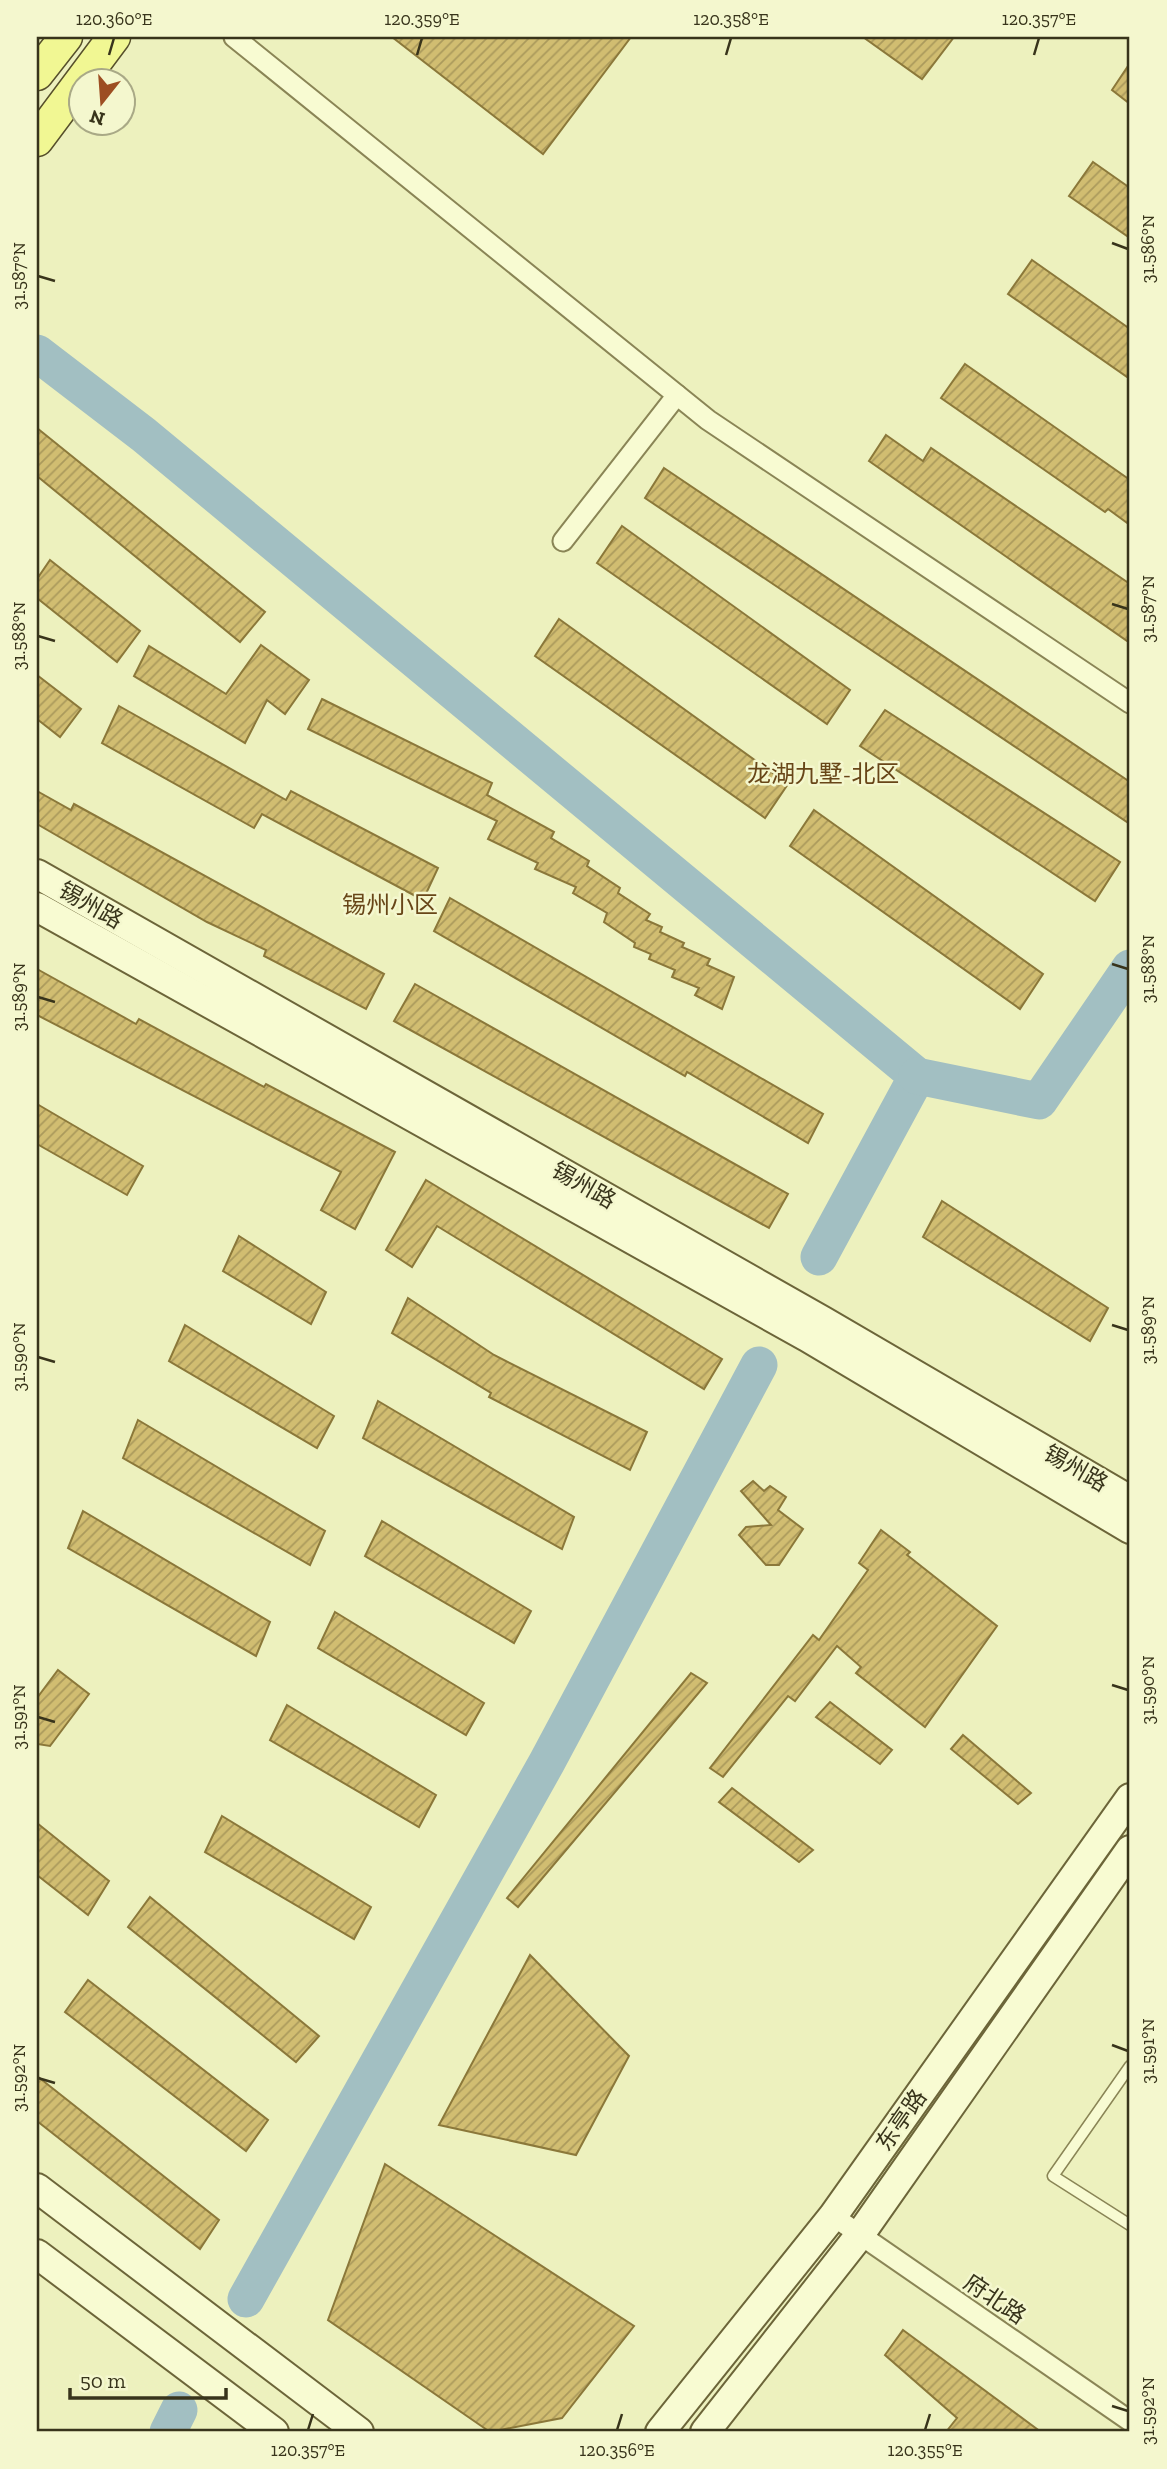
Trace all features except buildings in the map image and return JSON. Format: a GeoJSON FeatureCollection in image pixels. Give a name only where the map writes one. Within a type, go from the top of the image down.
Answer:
{"type":"FeatureCollection","features":[{"type":"Feature","properties":{"kind":"main road"},"geometry":{"type":"LineString","coordinates":[[37,73],[66,37]]}},
{"type":"Feature","properties":{"kind":"main road"},"geometry":{"type":"LineString","coordinates":[[37,141],[114,37]]}},
{"type":"Feature","properties":{"kind":"street"},"geometry":{"type":"LineString","coordinates":[[234,37],[708,420],[1130,703]]}},
{"type":"Feature","properties":{"kind":"street"},"geometry":{"type":"LineString","coordinates":[[563,541],[677,395]]}},
{"type":"Feature","properties":{"kind":"street","name":"锡州路"},"geometry":{"type":"LineString","coordinates":[[37,874],[822,1321],[1130,1500]]}},
{"type":"Feature","properties":{"kind":"street","name":"锡州路"},"geometry":{"type":"LineString","coordinates":[[37,907],[807,1337],[1130,1529]]}},
{"type":"Feature","properties":{"kind":"street","name":"东亭路"},"geometry":{"type":"LineString","coordinates":[[660,2432],[832,2216],[1130,1798]]}},
{"type":"Feature","properties":{"kind":"street","name":"东亭路"},"geometry":{"type":"LineString","coordinates":[[705,2432],[859,2236],[1130,1850]]}},
{"type":"Feature","properties":{"kind":"street"},"geometry":{"type":"LineString","coordinates":[[37,2188],[359,2432]]}},
{"type":"Feature","properties":{"kind":"street","name":"府北路"},"geometry":{"type":"LineString","coordinates":[[832,2216],[1130,2421]]}},
{"type":"Feature","properties":{"kind":"street"},"geometry":{"type":"LineString","coordinates":[[37,2254],[274,2432]]}},
{"type":"Feature","properties":{"kind":"lane"},"geometry":{"type":"LineString","coordinates":[[1130,2066],[1053,2176],[1130,2225]]}},
{"type":"Feature","properties":{"kind":"waterway"},"geometry":{"type":"LineString","coordinates":[[37,353],[144,435],[917,1076],[819,1257]]}},
{"type":"Feature","properties":{"kind":"waterway"},"geometry":{"type":"LineString","coordinates":[[917,1076],[1039,1101],[1130,968]]}},
{"type":"Feature","properties":{"kind":"waterway"},"geometry":{"type":"LineString","coordinates":[[246,2299],[547,1762],[759,1365]]}},
{"type":"Feature","properties":{"kind":"waterway"},"geometry":{"type":"LineString","coordinates":[[168,2432],[179,2410]]}},
{"type":"Feature","properties":{"kind":"district","name":"龙湖九墅-北区"},"geometry":{"type":"Point","coordinates":[823,773]}},
{"type":"Feature","properties":{"kind":"district","name":"锡州小区"},"geometry":{"type":"Point","coordinates":[390,904]}}]}
